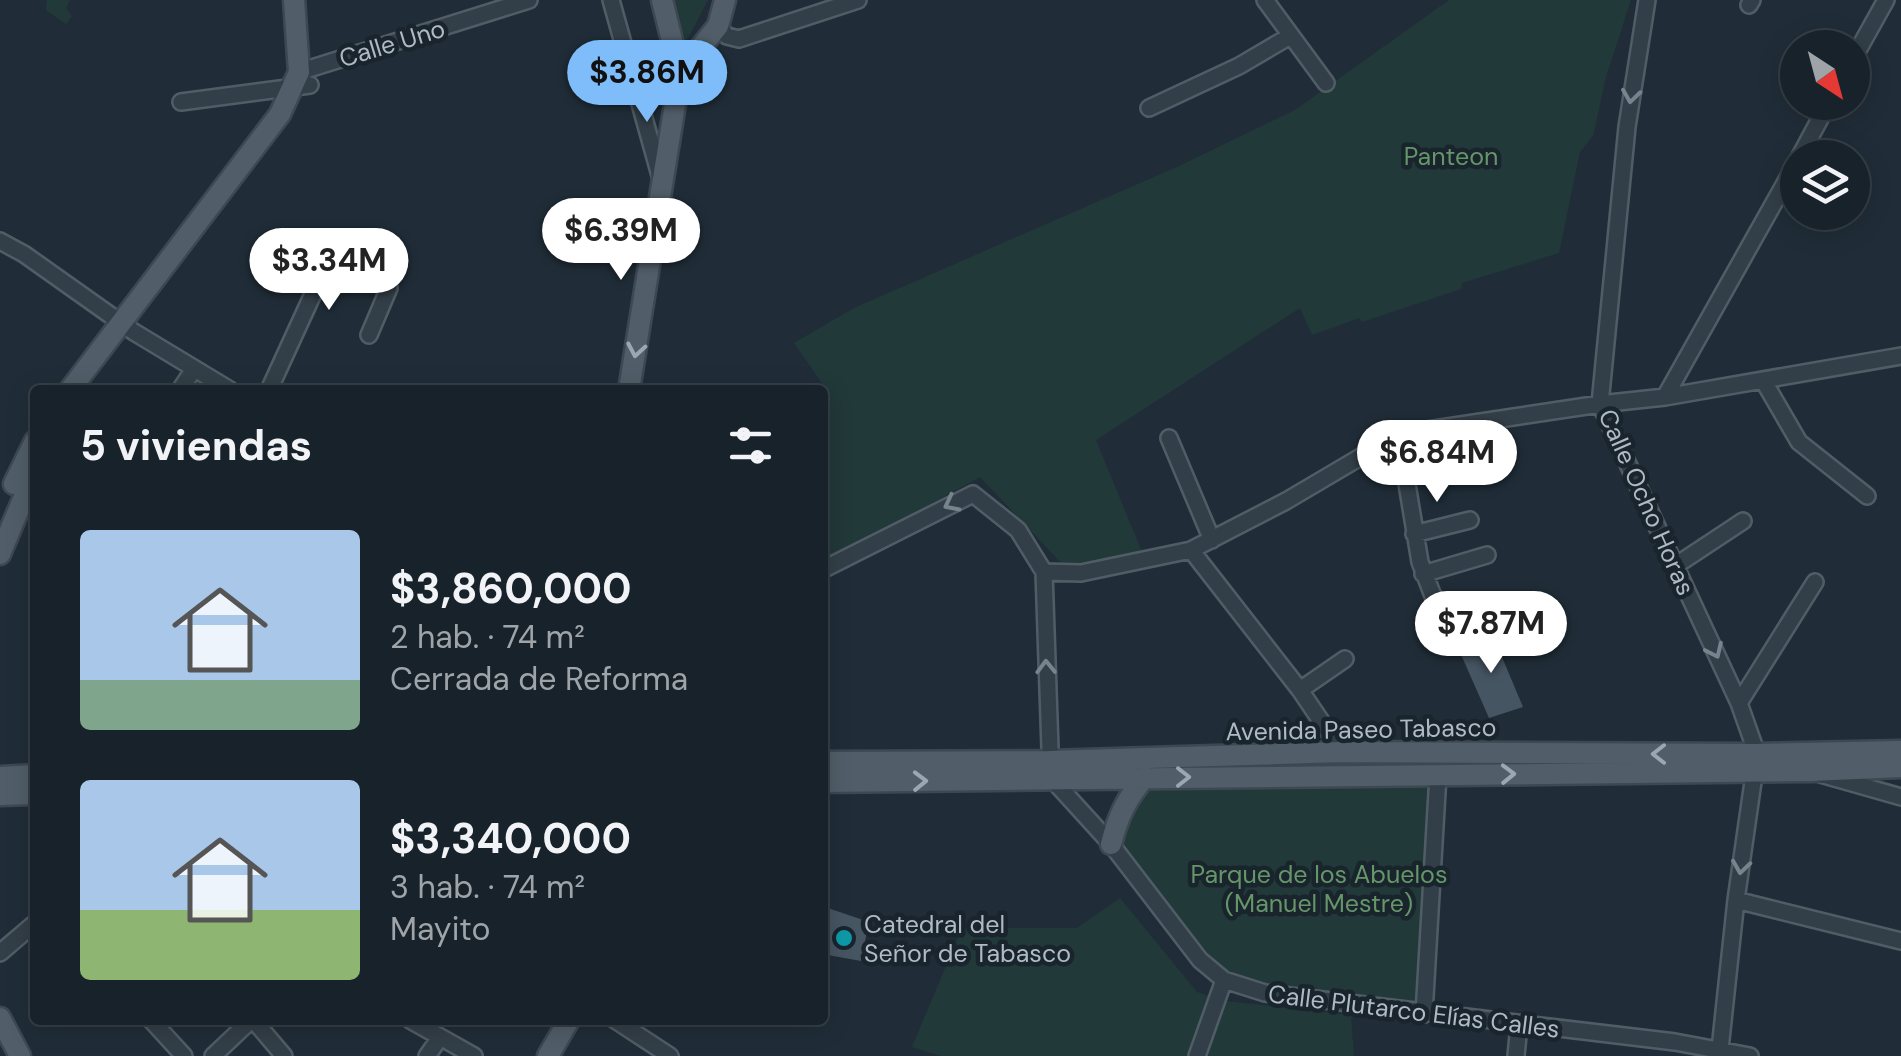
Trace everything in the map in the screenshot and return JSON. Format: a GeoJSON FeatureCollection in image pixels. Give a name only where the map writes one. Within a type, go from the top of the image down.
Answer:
{"type":"FeatureCollection","features":[{"type":"Feature","properties":{"kind":"main road"},"geometry":{"type":"LineString","coordinates":[[294,0],[304,78]]}},
{"type":"Feature","properties":{"kind":"main road"},"geometry":{"type":"LineString","coordinates":[[75,385],[129,328],[282,138],[304,78],[308,0]]}},
{"type":"Feature","properties":{"kind":"main road"},"geometry":{"type":"LineString","coordinates":[[630,385],[680,74],[662,0]]}},
{"type":"Feature","properties":{"kind":"main road"},"geometry":{"type":"LineString","coordinates":[[680,74],[718,26],[725,0]]}},
{"type":"Feature","properties":{"kind":"main road"},"geometry":{"type":"LineString","coordinates":[[91,385],[129,328]]}},
{"type":"Feature","properties":{"kind":"main road"},"geometry":{"type":"LineString","coordinates":[[0,518],[30,452]]}},
{"type":"Feature","properties":{"kind":"main road"},"geometry":{"type":"LineString","coordinates":[[0,554],[30,483]]}},
{"type":"Feature","properties":{"kind":"main road","name":"Avenida Paseo Tabasco"},"geometry":{"type":"LineString","coordinates":[[828,762],[1146,777],[1438,776],[1756,762],[1901,751]]}},
{"type":"Feature","properties":{"kind":"main road","name":"Avenida Paseo Tabasco"},"geometry":{"type":"LineString","coordinates":[[828,782],[1342,752],[1756,762],[1811,771],[1893,767]]}},
{"type":"Feature","properties":{"kind":"main road"},"geometry":{"type":"LineString","coordinates":[[1865,788],[1893,767]]}},
{"type":"Feature","properties":{"kind":"main road"},"geometry":{"type":"LineString","coordinates":[[0,777],[30,775]]}},
{"type":"Feature","properties":{"kind":"main road"},"geometry":{"type":"LineString","coordinates":[[1112,844],[1117,817],[1127,798],[1146,777]]}},
{"type":"Feature","properties":{"kind":"main road"},"geometry":{"type":"LineString","coordinates":[[0,795],[30,794]]}},
{"type":"Feature","properties":{"kind":"main road"},"geometry":{"type":"LineString","coordinates":[[0,1018],[20,1056]]}},
{"type":"Feature","properties":{"kind":"main road"},"geometry":{"type":"LineString","coordinates":[[548,1056],[566,1025]]}},
{"type":"Feature","properties":{"kind":"main road"},"geometry":{"type":"LineString","coordinates":[[0,1047],[5,1056]]}},
{"type":"Feature","properties":{"kind":"street","name":"Calle Uno"},"geometry":{"type":"LineString","coordinates":[[181,102],[304,78],[529,0]]}},
{"type":"Feature","properties":{"kind":"street"},"geometry":{"type":"LineString","coordinates":[[611,0],[662,185]]}},
{"type":"Feature","properties":{"kind":"street"},"geometry":{"type":"LineString","coordinates":[[718,26],[727,36],[739,40],[858,0]]}},
{"type":"Feature","properties":{"kind":"street"},"geometry":{"type":"LineString","coordinates":[[1265,0],[1326,84]]}},
{"type":"Feature","properties":{"kind":"street","name":"Calle Ocho Horas"},"geometry":{"type":"LineString","coordinates":[[1647,0],[1627,127],[1600,404],[1738,703],[1756,762],[1720,1049]]}},
{"type":"Feature","properties":{"kind":"street"},"geometry":{"type":"LineString","coordinates":[[1869,30],[1886,0]]}},
{"type":"Feature","properties":{"kind":"street"},"geometry":{"type":"LineString","coordinates":[[1149,108],[1239,66],[1290,36]]}},
{"type":"Feature","properties":{"kind":"street"},"geometry":{"type":"LineString","coordinates":[[1666,397],[1780,191]]}},
{"type":"Feature","properties":{"kind":"street"},"geometry":{"type":"LineString","coordinates":[[0,241],[221,385]]}},
{"type":"Feature","properties":{"kind":"street"},"geometry":{"type":"LineString","coordinates":[[272,385],[331,261],[345,260],[386,278],[389,288],[369,335]]}},
{"type":"Feature","properties":{"kind":"street"},"geometry":{"type":"LineString","coordinates":[[1044,572],[1082,573],[1192,550],[1399,436],[1666,397],[1901,356]]}},
{"type":"Feature","properties":{"kind":"street"},"geometry":{"type":"LineString","coordinates":[[183,385],[194,369]]}},
{"type":"Feature","properties":{"kind":"street"},"geometry":{"type":"LineString","coordinates":[[1763,380],[1799,442],[1868,496]]}},
{"type":"Feature","properties":{"kind":"street"},"geometry":{"type":"LineString","coordinates":[[1399,436],[1423,574],[1448,634]]}},
{"type":"Feature","properties":{"kind":"street"},"geometry":{"type":"LineString","coordinates":[[1169,438],[1212,540]]}},
{"type":"Feature","properties":{"kind":"street"},"geometry":{"type":"LineString","coordinates":[[828,567],[973,494],[1018,530],[1044,572],[1050,770]]}},
{"type":"Feature","properties":{"kind":"street"},"geometry":{"type":"LineString","coordinates":[[1414,534],[1470,520]]}},
{"type":"Feature","properties":{"kind":"street"},"geometry":{"type":"LineString","coordinates":[[1675,566],[1744,521]]}},
{"type":"Feature","properties":{"kind":"street"},"geometry":{"type":"LineString","coordinates":[[1192,550],[1300,690],[1342,752]]}},
{"type":"Feature","properties":{"kind":"street"},"geometry":{"type":"LineString","coordinates":[[1423,574],[1488,555]]}},
{"type":"Feature","properties":{"kind":"street"},"geometry":{"type":"LineString","coordinates":[[1738,703],[1815,582]]}},
{"type":"Feature","properties":{"kind":"street"},"geometry":{"type":"LineString","coordinates":[[1300,690],[1345,659]]}},
{"type":"Feature","properties":{"kind":"street","name":"Calle Plutarco Elías Calles"},"geometry":{"type":"LineString","coordinates":[[1050,770],[1200,960],[1224,980],[1266,993],[1720,1049],[1750,1056]]}},
{"type":"Feature","properties":{"kind":"street"},"geometry":{"type":"LineString","coordinates":[[1811,771],[1901,798]]}},
{"type":"Feature","properties":{"kind":"street"},"geometry":{"type":"LineString","coordinates":[[1424,1014],[1438,776]]}},
{"type":"Feature","properties":{"kind":"street"},"geometry":{"type":"LineString","coordinates":[[1736,900],[1901,941]]}},
{"type":"Feature","properties":{"kind":"street"},"geometry":{"type":"LineString","coordinates":[[0,953],[30,930]]}},
{"type":"Feature","properties":{"kind":"street"},"geometry":{"type":"LineString","coordinates":[[1197,1056],[1224,980]]}},
{"type":"Feature","properties":{"kind":"street"},"geometry":{"type":"LineString","coordinates":[[155,1025],[184,1056]]}},
{"type":"Feature","properties":{"kind":"street"},"geometry":{"type":"LineString","coordinates":[[213,1056],[246,1025]]}},
{"type":"Feature","properties":{"kind":"street"},"geometry":{"type":"LineString","coordinates":[[258,1025],[284,1056]]}},
{"type":"Feature","properties":{"kind":"street"},"geometry":{"type":"LineString","coordinates":[[418,1025],[474,1056]]}},
{"type":"Feature","properties":{"kind":"street"},"geometry":{"type":"LineString","coordinates":[[623,1025],[670,1056]]}},
{"type":"Feature","properties":{"kind":"street"},"geometry":{"type":"LineString","coordinates":[[1516,1056],[1519,1025]]}},
{"type":"Feature","properties":{"kind":"street"},"geometry":{"type":"LineString","coordinates":[[427,1056],[439,1039]]}},
{"type":"Feature","properties":{"kind":"green space"},"geometry":{"type":"Polygon","coordinates":[[[47,0],[70,0],[66,8],[72,16],[66,24],[46,10],[47,0]]]}},
{"type":"Feature","properties":{"kind":"green space"},"geometry":{"type":"Polygon","coordinates":[[[708,0],[685,44],[670,3],[708,0]]]}},
{"type":"Feature","properties":{"kind":"green space","name":"Panteon"},"geometry":{"type":"Polygon","coordinates":[[[1449,0],[1631,0],[1606,77],[1593,136],[1580,152],[1559,253],[1462,283],[1461,289],[1362,322],[1359,318],[1312,335],[1300,308],[1096,440],[1142,552],[1065,567],[980,477],[828,560],[828,385],[823,385],[794,343],[854,308],[1179,166],[1295,110],[1449,0]]]}},
{"type":"Feature","properties":{"kind":"green space","name":"Parque de los Abuelos (Manuel Mestre)"},"geometry":{"type":"Polygon","coordinates":[[[1438,775],[1424,1014],[1224,980],[1111,844],[1145,777],[1438,775]]]}},
{"type":"Feature","properties":{"kind":"green space"},"geometry":{"type":"Polygon","coordinates":[[[1120,898],[1197,992],[1226,1001],[1351,1015],[1354,1056],[941,1056],[912,1047],[962,928],[1077,928],[1120,898]]]}},
{"type":"Feature","properties":{"kind":"building"},"geometry":{"type":"Polygon","coordinates":[[[1491,631],[1523,707],[1489,718],[1459,650],[1491,631]]]}},
{"type":"Feature","properties":{"kind":"building","name":"Catedral del Señor de Tabasco"},"geometry":{"type":"Polygon","coordinates":[[[828,908],[869,922],[861,961],[828,955],[828,908]]]}},
{"type":"Feature","properties":{"kind":"place","name":"Catedral del Señor de Tabasco"},"geometry":{"type":"Point","coordinates":[844,938]}}]}
